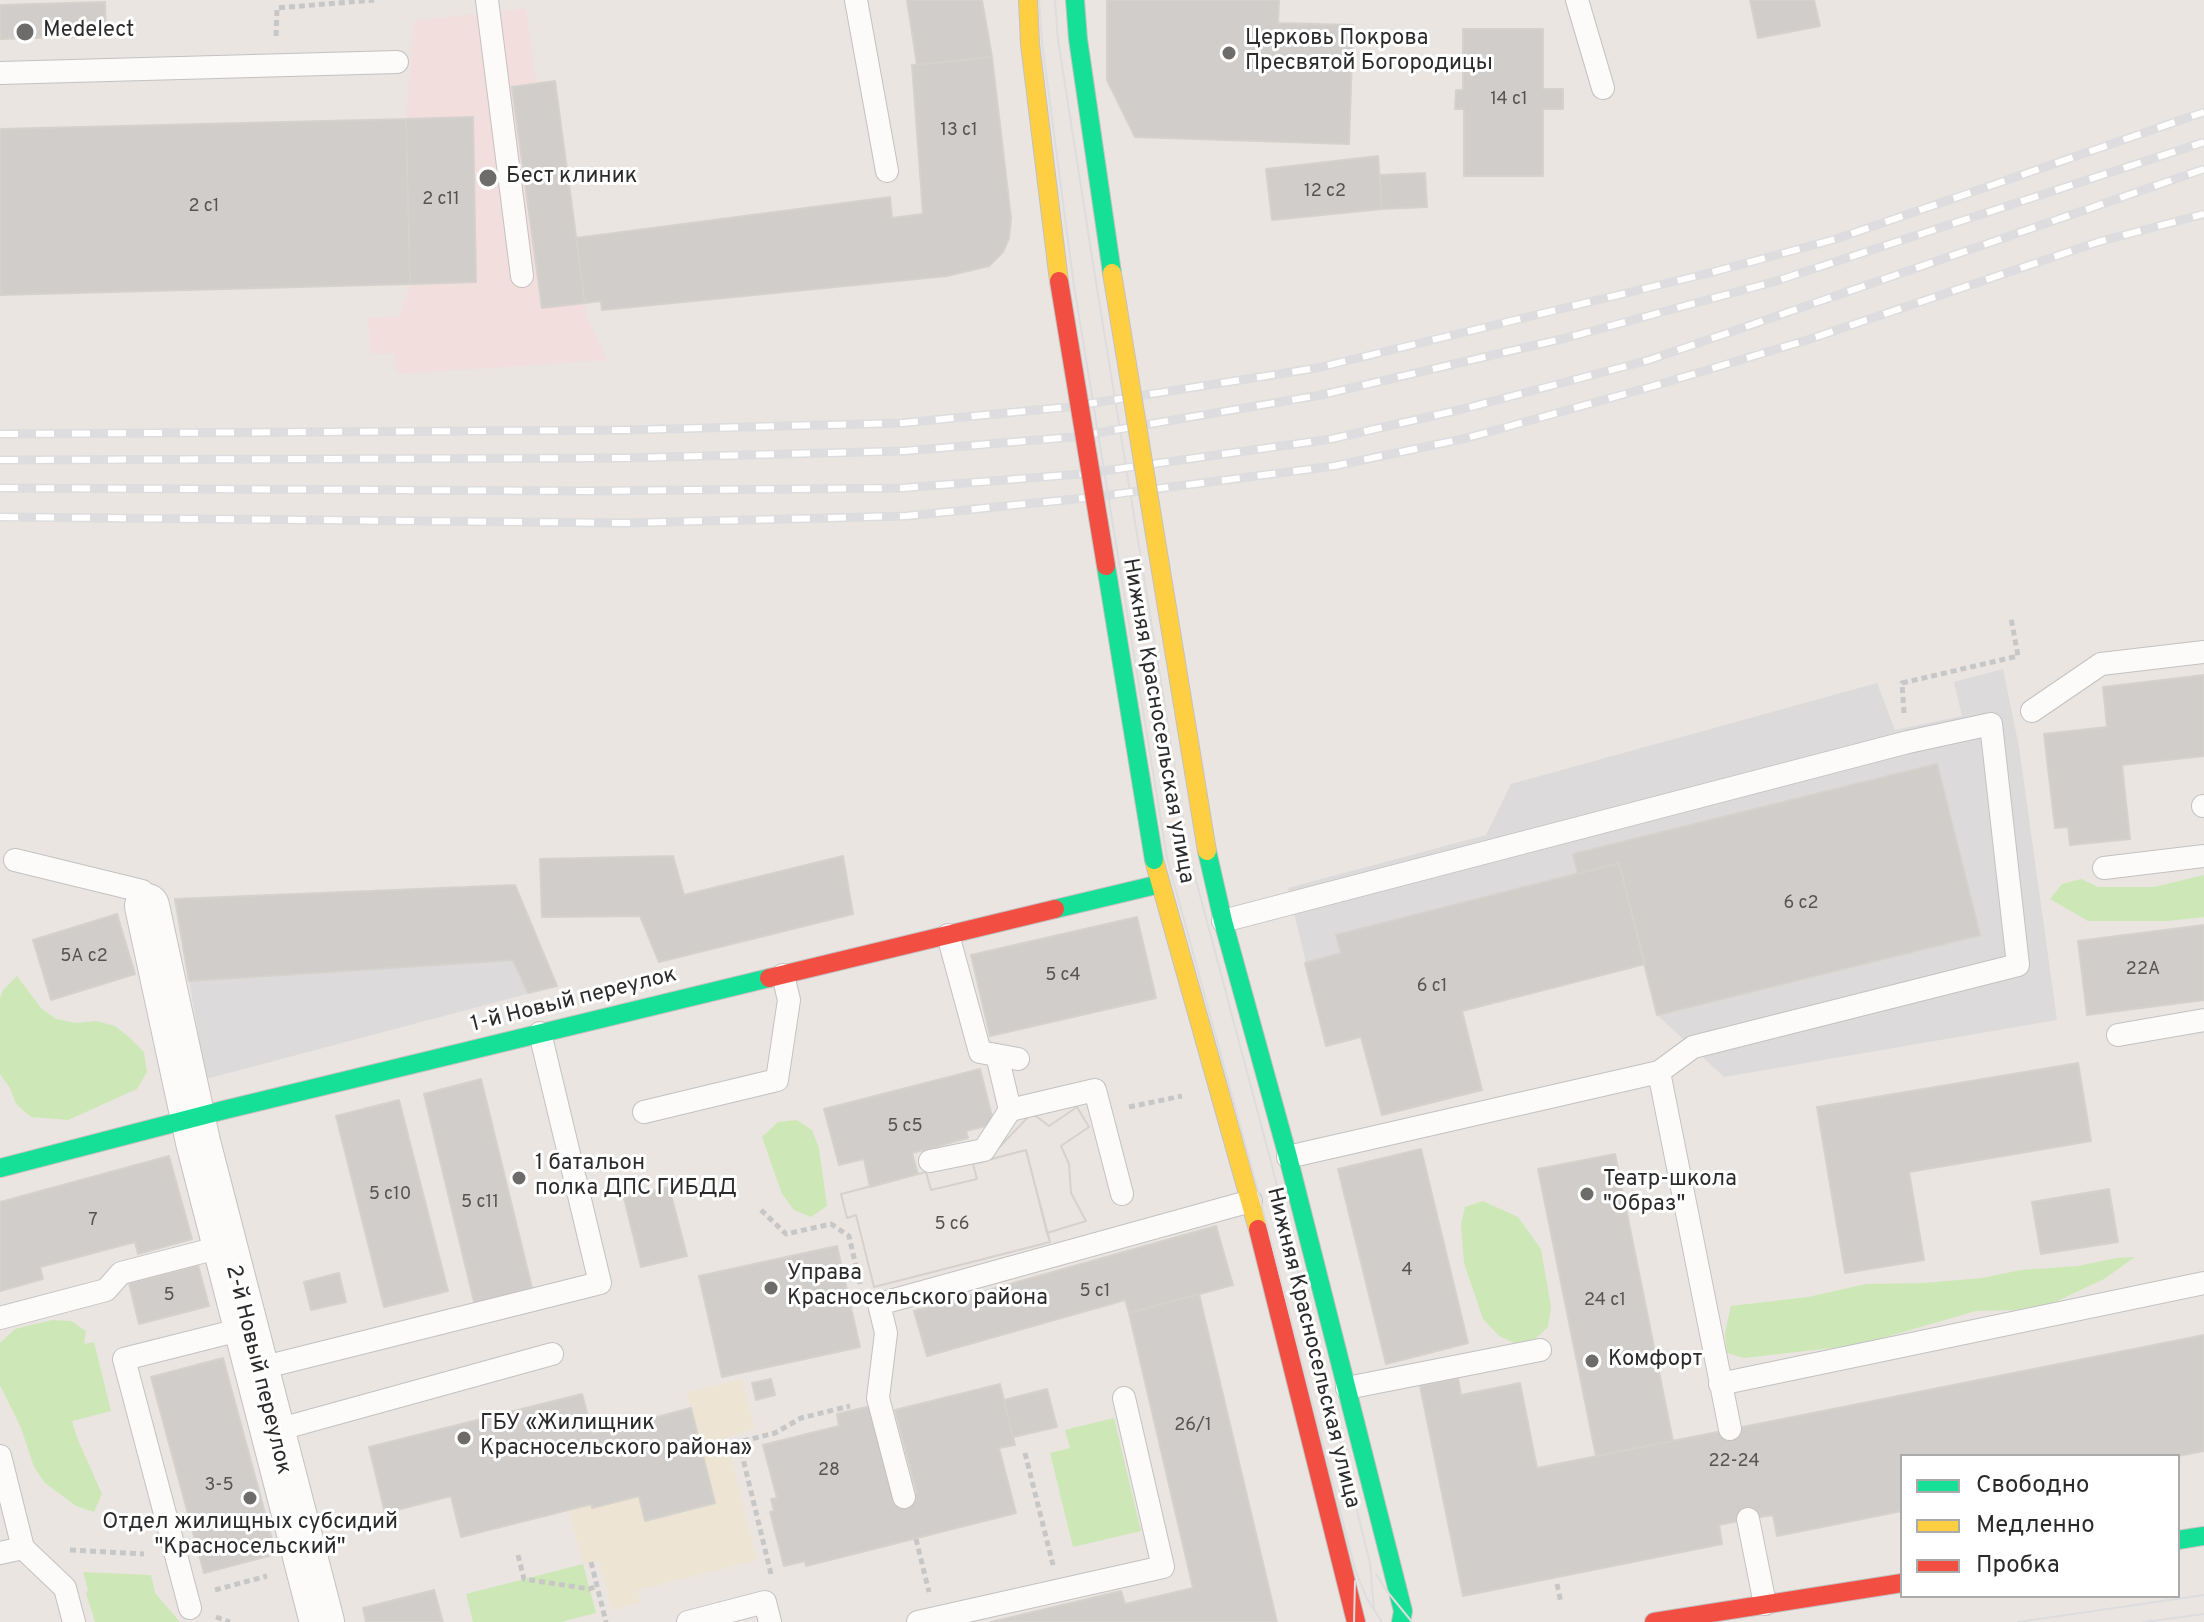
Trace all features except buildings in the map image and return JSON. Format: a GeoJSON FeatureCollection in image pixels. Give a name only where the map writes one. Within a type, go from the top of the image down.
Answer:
{"type":"FeatureCollection","features":[{"type":"Feature","properties":{"kind":"street","name":"Нижняя Красносельская улица"},"geometry":{"type":"LineString","coordinates":[[1028,0],[1030,44],[1059,281],[1154,860],[1251,1201],[1356,1622]]}},
{"type":"Feature","properties":{"kind":"street","name":"Нижняя Красносельская улица"},"geometry":{"type":"LineString","coordinates":[[1075,0],[1112,273],[1207,851],[1347,1388],[1403,1611],[1401,1622]]}},
{"type":"Feature","properties":{"kind":"street","name":"1-й Новый переулок"},"geometry":{"type":"LineString","coordinates":[[0,1168],[192,1117],[1160,884]]}},
{"type":"Feature","properties":{"kind":"street","name":"2-й Новый переулок"},"geometry":{"type":"LineString","coordinates":[[147,906],[192,1117],[322,1622]]}},
{"type":"Feature","properties":{"kind":"street"},"geometry":{"type":"LineString","coordinates":[[2180,1540],[2204,1536]]}},
{"type":"Feature","properties":{"kind":"street"},"geometry":{"type":"LineString","coordinates":[[1654,1622],[1900,1583]]}},
{"type":"Feature","properties":{"kind":"lane"},"geometry":{"type":"LineString","coordinates":[[487,0],[522,276]]}},
{"type":"Feature","properties":{"kind":"lane"},"geometry":{"type":"LineString","coordinates":[[856,0],[887,171]]}},
{"type":"Feature","properties":{"kind":"lane"},"geometry":{"type":"LineString","coordinates":[[1577,0],[1603,88]]}},
{"type":"Feature","properties":{"kind":"lane"},"geometry":{"type":"LineString","coordinates":[[0,73],[397,62]]}},
{"type":"Feature","properties":{"kind":"lane"},"geometry":{"type":"LineString","coordinates":[[2032,711],[2101,664],[2204,652]]}},
{"type":"Feature","properties":{"kind":"lane"},"geometry":{"type":"LineString","coordinates":[[1223,921],[1908,742],[1991,724],[2018,965],[1693,1047],[1659,1072],[1288,1157]]}},
{"type":"Feature","properties":{"kind":"lane"},"geometry":{"type":"LineString","coordinates":[[2104,868],[2204,856]]}},
{"type":"Feature","properties":{"kind":"lane"},"geometry":{"type":"LineString","coordinates":[[15,860],[142,891],[147,906]]}},
{"type":"Feature","properties":{"kind":"lane"},"geometry":{"type":"LineString","coordinates":[[930,1161],[984,1150],[1010,1110],[1008,1057],[980,1052],[948,935]]}},
{"type":"Feature","properties":{"kind":"lane"},"geometry":{"type":"LineString","coordinates":[[644,1112],[777,1080],[789,1000],[783,975]]}},
{"type":"Feature","properties":{"kind":"lane"},"geometry":{"type":"LineString","coordinates":[[2118,1035],[2204,1020]]}},
{"type":"Feature","properties":{"kind":"lane"},"geometry":{"type":"LineString","coordinates":[[189,1603],[124,1359],[252,1348],[600,1283],[540,1033]]}},
{"type":"Feature","properties":{"kind":"lane"},"geometry":{"type":"LineString","coordinates":[[1659,1072],[1730,1429]]}},
{"type":"Feature","properties":{"kind":"lane"},"geometry":{"type":"LineString","coordinates":[[1010,1110],[1095,1090],[1122,1194]]}},
{"type":"Feature","properties":{"kind":"lane"},"geometry":{"type":"LineString","coordinates":[[904,1497],[878,1398],[886,1333],[879,1304],[1251,1201]]}},
{"type":"Feature","properties":{"kind":"lane"},"geometry":{"type":"LineString","coordinates":[[0,1318],[106,1290],[121,1273],[225,1246]]}},
{"type":"Feature","properties":{"kind":"lane"},"geometry":{"type":"LineString","coordinates":[[1720,1384],[2204,1283]]}},
{"type":"Feature","properties":{"kind":"lane"},"geometry":{"type":"LineString","coordinates":[[1347,1388],[1540,1350]]}},
{"type":"Feature","properties":{"kind":"lane"},"geometry":{"type":"LineString","coordinates":[[273,1431],[552,1354]]}},
{"type":"Feature","properties":{"kind":"lane"},"geometry":{"type":"LineString","coordinates":[[926,1620],[1049,1598],[1163,1567],[1124,1398]]}},
{"type":"Feature","properties":{"kind":"lane"},"geometry":{"type":"LineString","coordinates":[[0,1456],[23,1548],[65,1588],[74,1622]]}},
{"type":"Feature","properties":{"kind":"lane"},"geometry":{"type":"LineString","coordinates":[[1748,1519],[1765,1604]]}},
{"type":"Feature","properties":{"kind":"lane"},"geometry":{"type":"LineString","coordinates":[[0,1553],[23,1548]]}},
{"type":"Feature","properties":{"kind":"lane"},"geometry":{"type":"LineString","coordinates":[[688,1622],[767,1612]]}},
{"type":"Feature","properties":{"kind":"path"},"geometry":{"type":"LineString","coordinates":[[275,65],[277,8],[374,0]]}},
{"type":"Feature","properties":{"kind":"path"},"geometry":{"type":"LineString","coordinates":[[1908,742],[1902,683],[2018,656],[2011,618]]}},
{"type":"Feature","properties":{"kind":"path"},"geometry":{"type":"LineString","coordinates":[[1100,1114],[1195,1094]]}},
{"type":"Feature","properties":{"kind":"path"},"geometry":{"type":"LineString","coordinates":[[761,1210],[786,1234],[831,1224],[849,1236],[861,1291],[879,1304]]}},
{"type":"Feature","properties":{"kind":"path"},"geometry":{"type":"LineString","coordinates":[[767,1612],[772,1570],[739,1442],[775,1433],[801,1418],[878,1398]]}},
{"type":"Feature","properties":{"kind":"path"},"geometry":{"type":"LineString","coordinates":[[1025,1453],[1049,1598]]}},
{"type":"Feature","properties":{"kind":"path"},"geometry":{"type":"LineString","coordinates":[[916,1539],[926,1620]]}},
{"type":"Feature","properties":{"kind":"path"},"geometry":{"type":"LineString","coordinates":[[23,1548],[177,1556]]}},
{"type":"Feature","properties":{"kind":"path"},"geometry":{"type":"LineString","coordinates":[[518,1555],[524,1579],[589,1589],[597,1586]]}},
{"type":"Feature","properties":{"kind":"path"},"geometry":{"type":"LineString","coordinates":[[591,1562],[606,1622]]}},
{"type":"Feature","properties":{"kind":"path"},"geometry":{"type":"LineString","coordinates":[[189,1603],[272,1574]]}},
{"type":"Feature","properties":{"kind":"path"},"geometry":{"type":"LineString","coordinates":[[1557,1584],[1561,1603]]}},
{"type":"Feature","properties":{"kind":"shaded area","name":"Бест клиник"},"geometry":{"type":"Polygon","coordinates":[[[526,8],[536,83],[555,81],[586,315],[607,360],[398,374],[393,353],[371,354],[368,318],[399,317],[410,284],[406,119],[414,21],[526,8]]]}},
{"type":"Feature","properties":{"kind":"shaded area"},"geometry":{"type":"Polygon","coordinates":[[[2003,669],[2019,747],[2057,1020],[1724,1077],[1657,1015],[1644,964],[1462,1011],[1482,1090],[1382,1115],[1362,1037],[1326,1046],[1288,888],[1486,835],[1511,784],[1877,683],[1895,730],[1962,716],[1954,682],[2003,669]]]}},
{"type":"Feature","properties":{"kind":"shaded area"},"geometry":{"type":"Polygon","coordinates":[[[515,885],[557,986],[206,1079],[175,899],[515,885]]]}},
{"type":"Feature","properties":{"kind":"shaded area"},"geometry":{"type":"Polygon","coordinates":[[[742,1379],[755,1429],[726,1437],[757,1560],[638,1590],[640,1602],[612,1610],[599,1561],[583,1564],[569,1510],[592,1504],[593,1508],[683,1485],[691,1408],[687,1393],[742,1379]]]}},
{"type":"Feature","properties":{"kind":"green space"},"geometry":{"type":"Polygon","coordinates":[[[2204,875],[2204,917],[2168,921],[2088,921],[2050,899],[2062,884],[2081,879],[2098,887],[2154,887],[2204,875]]]}},
{"type":"Feature","properties":{"kind":"green space"},"geometry":{"type":"Polygon","coordinates":[[[17,976],[41,1008],[56,1019],[76,1023],[96,1021],[115,1026],[130,1038],[144,1052],[147,1072],[137,1089],[68,1120],[31,1117],[16,1104],[0,1074],[0,998],[3,990],[17,976]]]}},
{"type":"Feature","properties":{"kind":"green space"},"geometry":{"type":"Polygon","coordinates":[[[797,1120],[812,1130],[819,1148],[827,1206],[811,1217],[794,1210],[782,1194],[762,1137],[778,1122],[797,1120]]]}},
{"type":"Feature","properties":{"kind":"green space"},"geometry":{"type":"Polygon","coordinates":[[[1483,1201],[1518,1217],[1541,1249],[1551,1307],[1548,1327],[1535,1339],[1516,1344],[1499,1336],[1483,1319],[1464,1263],[1461,1225],[1465,1207],[1483,1201]]]}},
{"type":"Feature","properties":{"kind":"green space"},"geometry":{"type":"Polygon","coordinates":[[[2135,1257],[2104,1279],[2051,1304],[2014,1310],[1976,1311],[1858,1345],[1744,1358],[1727,1353],[1725,1333],[1731,1306],[1808,1297],[1866,1284],[1982,1278],[2021,1270],[2078,1266],[2135,1257]]]}},
{"type":"Feature","properties":{"kind":"green space"},"geometry":{"type":"Polygon","coordinates":[[[52,1320],[71,1321],[86,1331],[84,1344],[94,1342],[111,1411],[72,1421],[102,1494],[94,1512],[76,1506],[45,1483],[34,1467],[21,1428],[0,1385],[0,1343],[15,1329],[52,1320]]]}},
{"type":"Feature","properties":{"kind":"green space"},"geometry":{"type":"Polygon","coordinates":[[[1114,1418],[1141,1531],[1073,1547],[1050,1453],[1070,1448],[1065,1430],[1114,1418]]]}},
{"type":"Feature","properties":{"kind":"green space"},"geometry":{"type":"Polygon","coordinates":[[[583,1564],[596,1613],[561,1622],[473,1622],[466,1594],[583,1564]]]}},
{"type":"Feature","properties":{"kind":"green space"},"geometry":{"type":"Polygon","coordinates":[[[83,1572],[151,1575],[155,1593],[180,1622],[95,1622],[83,1572]]]}},
{"type":"Feature","properties":{"kind":"tram line"},"geometry":{"type":"LineString","coordinates":[[1039,0],[1073,279],[1167,858],[1260,1198],[1355,1569],[1366,1597],[1382,1622]]}},
{"type":"Feature","properties":{"kind":"tram line"},"geometry":{"type":"LineString","coordinates":[[1055,0],[1058,40],[1095,276],[1189,854],[1271,1162],[1370,1563],[1374,1610]]}},
{"type":"Feature","properties":{"kind":"tram line"},"geometry":{"type":"LineString","coordinates":[[1376,1574],[1412,1622]]}},
{"type":"Feature","properties":{"kind":"tram line"},"geometry":{"type":"LineString","coordinates":[[1354,1622],[1355,1581]]}},
{"type":"Feature","properties":{"kind":"tram line"},"geometry":{"type":"LineString","coordinates":[[2018,1622],[2204,1595]]}},
{"type":"Feature","properties":{"kind":"tram line"},"geometry":{"type":"LineString","coordinates":[[2144,1622],[2204,1614]]}},
{"type":"Feature","properties":{"kind":"railway"},"geometry":{"type":"LineString","coordinates":[[0,434],[627,430],[902,423],[1068,407],[1317,368],[1713,272],[1836,239],[2204,112]]}},
{"type":"Feature","properties":{"kind":"railway"},"geometry":{"type":"LineString","coordinates":[[0,460],[626,458],[904,451],[1073,437],[1321,395],[1566,338],[1773,282],[2204,142]]}},
{"type":"Feature","properties":{"kind":"railway"},"geometry":{"type":"LineString","coordinates":[[0,488],[583,491],[902,488],[1081,474],[1331,439],[1463,409],[1649,360],[2204,169]]}},
{"type":"Feature","properties":{"kind":"railway"},"geometry":{"type":"LineString","coordinates":[[0,517],[625,523],[906,516],[1085,498],[1334,466],[1467,438],[1657,385],[1807,340],[2098,242],[2204,214]]}},
{"type":"Feature","properties":{"kind":"traffic: fast"},"geometry":{"type":"LineString","coordinates":[[1075,0],[1112,273]]}},
{"type":"Feature","properties":{"kind":"traffic: fast"},"geometry":{"type":"LineString","coordinates":[[1106,566],[1154,860]]}},
{"type":"Feature","properties":{"kind":"traffic: fast"},"geometry":{"type":"LineString","coordinates":[[1207,851],[1403,1611],[1401,1622]]}},
{"type":"Feature","properties":{"kind":"traffic: fast"},"geometry":{"type":"LineString","coordinates":[[1055,909],[1160,884]]}},
{"type":"Feature","properties":{"kind":"traffic: fast"},"geometry":{"type":"LineString","coordinates":[[0,1168],[224,1110],[769,978]]}},
{"type":"Feature","properties":{"kind":"traffic: fast"},"geometry":{"type":"LineString","coordinates":[[2180,1540],[2204,1536]]}},
{"type":"Feature","properties":{"kind":"traffic: slow"},"geometry":{"type":"LineString","coordinates":[[1028,0],[1030,44],[1059,281]]}},
{"type":"Feature","properties":{"kind":"traffic: slow"},"geometry":{"type":"LineString","coordinates":[[1112,273],[1207,851]]}},
{"type":"Feature","properties":{"kind":"traffic: slow"},"geometry":{"type":"LineString","coordinates":[[1154,860],[1258,1229]]}},
{"type":"Feature","properties":{"kind":"traffic: jam"},"geometry":{"type":"LineString","coordinates":[[1059,281],[1106,566]]}},
{"type":"Feature","properties":{"kind":"traffic: jam"},"geometry":{"type":"LineString","coordinates":[[769,978],[1055,909]]}},
{"type":"Feature","properties":{"kind":"traffic: jam"},"geometry":{"type":"LineString","coordinates":[[1258,1229],[1356,1622]]}},
{"type":"Feature","properties":{"kind":"traffic: jam"},"geometry":{"type":"LineString","coordinates":[[1654,1622],[1900,1583]]}},
{"type":"Feature","properties":{"kind":"place","name":"Medelect"},"geometry":{"type":"Point","coordinates":[25,32]}},
{"type":"Feature","properties":{"kind":"place","name":"Церковь Покрова Пресвятой Богородицы"},"geometry":{"type":"Point","coordinates":[1229,53]}},
{"type":"Feature","properties":{"kind":"place","name":"Бест клиник"},"geometry":{"type":"Point","coordinates":[488,178]}},
{"type":"Feature","properties":{"kind":"place","name":"1 батальон полка ДПС ГИБДД"},"geometry":{"type":"Point","coordinates":[519,1178]}},
{"type":"Feature","properties":{"kind":"place","name":"Театр-школа \"Образ\""},"geometry":{"type":"Point","coordinates":[1587,1194]}},
{"type":"Feature","properties":{"kind":"place","name":"Управа Красносельского района"},"geometry":{"type":"Point","coordinates":[771,1288]}},
{"type":"Feature","properties":{"kind":"place","name":"Комфорт"},"geometry":{"type":"Point","coordinates":[1592,1361]}},
{"type":"Feature","properties":{"kind":"place","name":"ГБУ «Жилищник Красносельского района»"},"geometry":{"type":"Point","coordinates":[464,1438]}},
{"type":"Feature","properties":{"kind":"place","name":"Отдел жилищных субсидий \"Красносельский\""},"geometry":{"type":"Point","coordinates":[250,1498]}}]}
